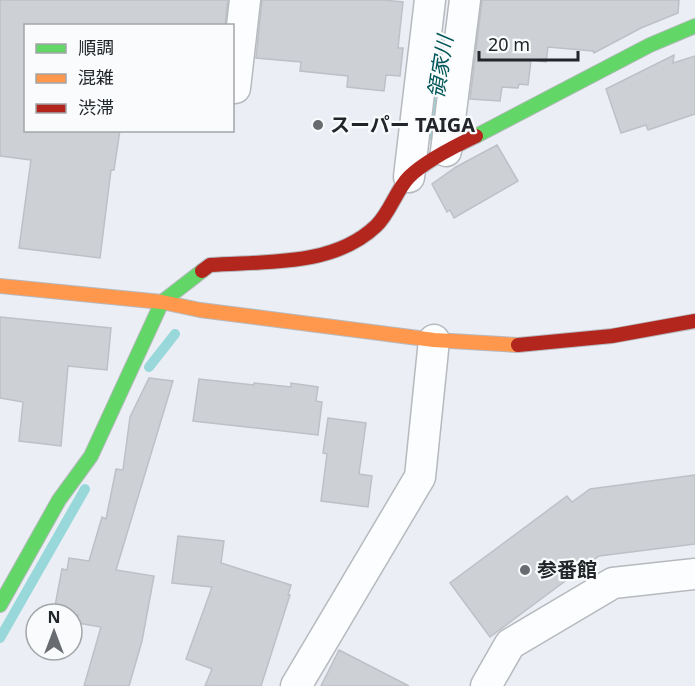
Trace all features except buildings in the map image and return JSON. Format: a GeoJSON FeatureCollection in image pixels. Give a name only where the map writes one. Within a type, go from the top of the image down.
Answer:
{"type":"FeatureCollection","features":[{"type":"Feature","properties":{"kind":"street"},"geometry":{"type":"LineString","coordinates":[[235,88],[245,0]]}},
{"type":"Feature","properties":{"kind":"street"},"geometry":{"type":"LineString","coordinates":[[409,177],[429,0]]}},
{"type":"Feature","properties":{"kind":"street"},"geometry":{"type":"LineString","coordinates":[[446,151],[465,0]]}},
{"type":"Feature","properties":{"kind":"street"},"geometry":{"type":"LineString","coordinates":[[0,605],[59,500],[91,456],[162,302],[210,265],[309,258],[344,249],[377,226],[409,177],[446,151],[651,45],[695,26]]}},
{"type":"Feature","properties":{"kind":"street"},"geometry":{"type":"LineString","coordinates":[[0,286],[162,302],[200,310],[434,340],[518,345],[612,336],[695,321]]}},
{"type":"Feature","properties":{"kind":"street"},"geometry":{"type":"LineString","coordinates":[[296,686],[420,477],[434,340]]}},
{"type":"Feature","properties":{"kind":"street"},"geometry":{"type":"LineString","coordinates":[[486,686],[510,644],[613,583],[695,574]]}},
{"type":"Feature","properties":{"kind":"waterway","name":"領家川"},"geometry":{"type":"LineString","coordinates":[[430,135],[446,37]]}},
{"type":"Feature","properties":{"kind":"waterway"},"geometry":{"type":"LineString","coordinates":[[149,367],[175,334]]}},
{"type":"Feature","properties":{"kind":"waterway"},"geometry":{"type":"LineString","coordinates":[[0,638],[85,489]]}},
{"type":"Feature","properties":{"kind":"traffic: fast"},"geometry":{"type":"LineString","coordinates":[[476,136],[650,45],[695,26]]}},
{"type":"Feature","properties":{"kind":"traffic: fast"},"geometry":{"type":"LineString","coordinates":[[0,605],[59,500],[91,456],[162,302],[202,271]]}},
{"type":"Feature","properties":{"kind":"traffic: slow"},"geometry":{"type":"LineString","coordinates":[[0,286],[162,302],[200,310],[434,340],[518,345]]}},
{"type":"Feature","properties":{"kind":"traffic: jam"},"geometry":{"type":"LineString","coordinates":[[202,271],[210,265],[275,262],[340,249],[359,239],[376,226],[404,182],[423,165],[476,136]]}},
{"type":"Feature","properties":{"kind":"traffic: jam"},"geometry":{"type":"LineString","coordinates":[[518,345],[612,336],[695,321]]}},
{"type":"Feature","properties":{"kind":"place","name":"スーパー TAIGA"},"geometry":{"type":"Point","coordinates":[318,125]}},
{"type":"Feature","properties":{"kind":"place","name":"参番館"},"geometry":{"type":"Point","coordinates":[525,570]}}]}
